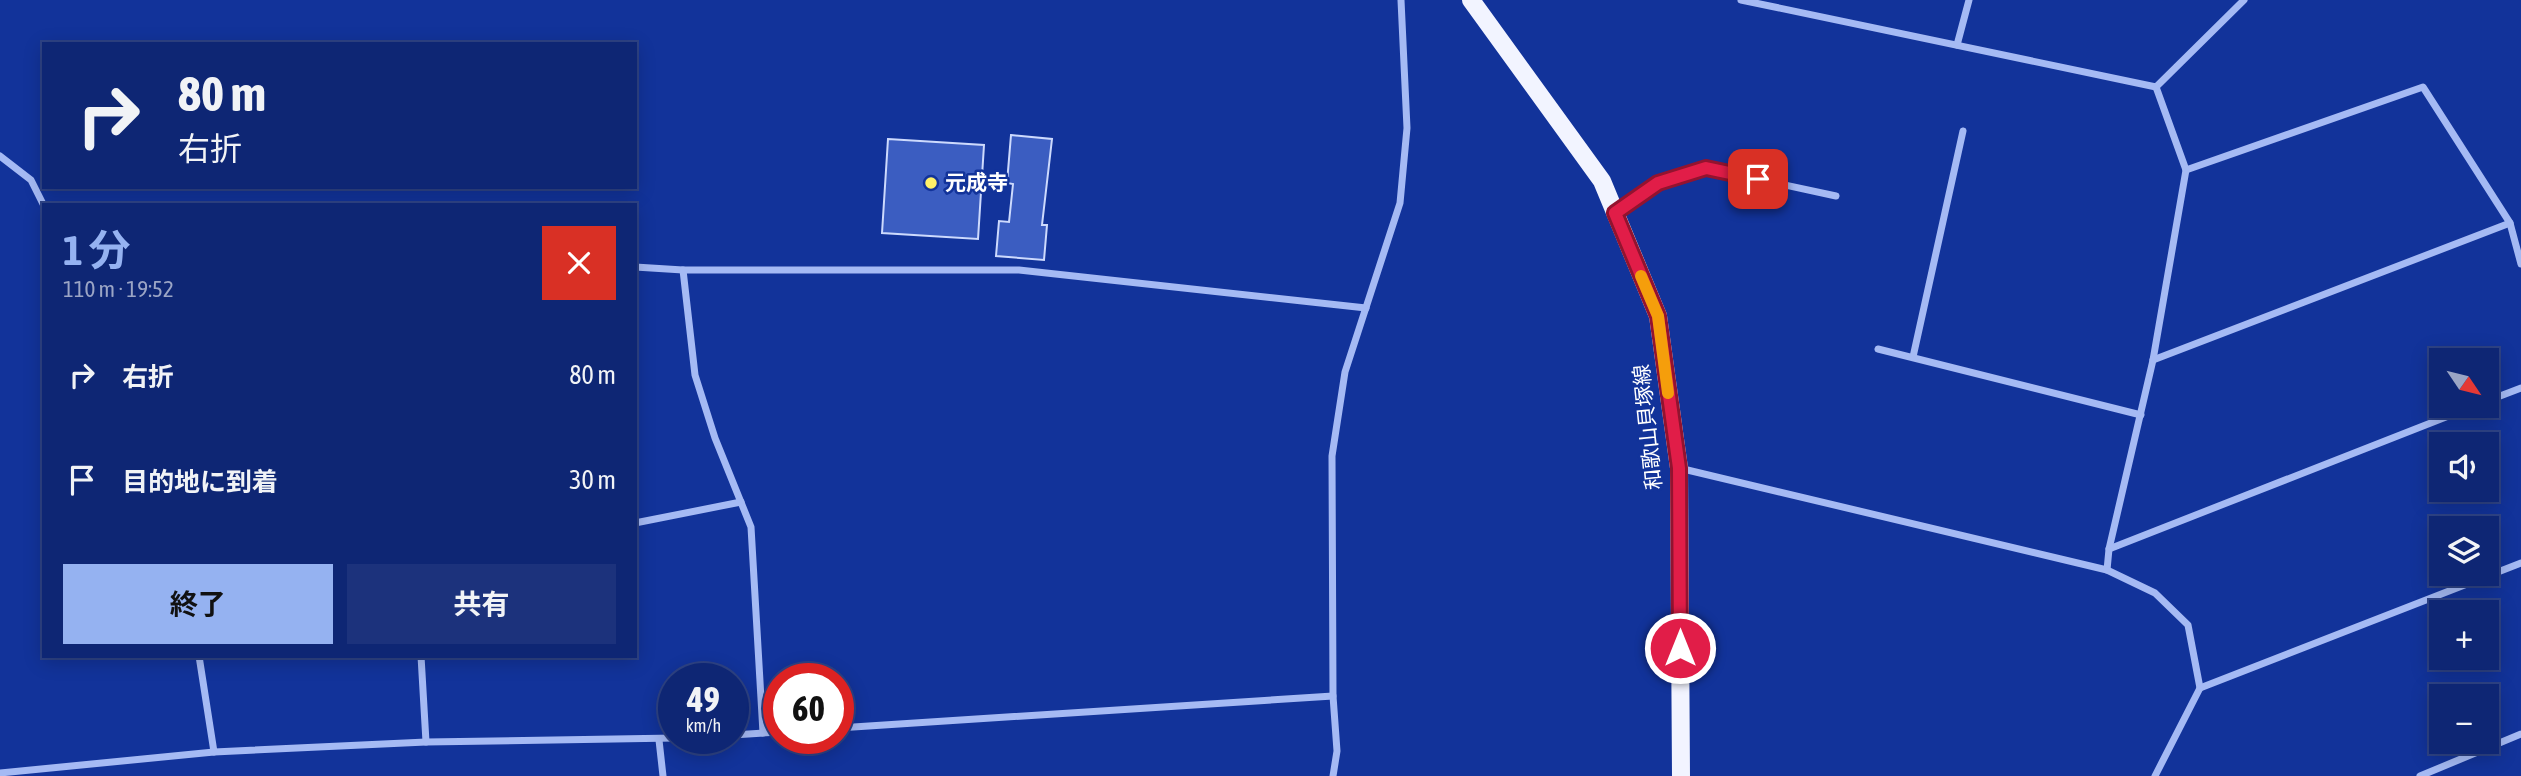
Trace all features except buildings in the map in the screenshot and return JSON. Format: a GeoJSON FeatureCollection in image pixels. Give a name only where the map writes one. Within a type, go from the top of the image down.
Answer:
{"type":"FeatureCollection","features":[{"type":"Feature","properties":{"kind":"main road","name":"和歌山貝塚線"},"geometry":{"type":"LineString","coordinates":[[1471,0],[1601,181],[1658,316],[1679,468],[1681,776]]}},
{"type":"Feature","properties":{"kind":"street"},"geometry":{"type":"LineString","coordinates":[[1333,776],[1337,751],[1333,696],[1332,456],[1345,372],[1400,203],[1407,128],[1401,0]]}},
{"type":"Feature","properties":{"kind":"street"},"geometry":{"type":"LineString","coordinates":[[1741,0],[2156,87]]}},
{"type":"Feature","properties":{"kind":"street"},"geometry":{"type":"LineString","coordinates":[[1957,45],[1969,0]]}},
{"type":"Feature","properties":{"kind":"street"},"geometry":{"type":"LineString","coordinates":[[2156,87],[2244,0]]}},
{"type":"Feature","properties":{"kind":"street"},"geometry":{"type":"LineString","coordinates":[[2107,570],[2109,549],[2153,360],[2186,170],[2156,87]]}},
{"type":"Feature","properties":{"kind":"street"},"geometry":{"type":"LineString","coordinates":[[2186,170],[2423,87],[2510,223],[2521,264]]}},
{"type":"Feature","properties":{"kind":"street"},"geometry":{"type":"LineString","coordinates":[[1913,357],[1963,131]]}},
{"type":"Feature","properties":{"kind":"street"},"geometry":{"type":"LineString","coordinates":[[0,156],[31,180],[42,203]]}},
{"type":"Feature","properties":{"kind":"street"},"geometry":{"type":"LineString","coordinates":[[1615,213],[1658,183],[1706,168],[1836,196]]}},
{"type":"Feature","properties":{"kind":"street"},"geometry":{"type":"LineString","coordinates":[[2153,360],[2510,223]]}},
{"type":"Feature","properties":{"kind":"street"},"geometry":{"type":"LineString","coordinates":[[637,268],[1019,270],[1366,308]]}},
{"type":"Feature","properties":{"kind":"street"},"geometry":{"type":"LineString","coordinates":[[683,270],[695,374],[715,438],[751,527],[763,733],[749,734]]}},
{"type":"Feature","properties":{"kind":"street"},"geometry":{"type":"LineString","coordinates":[[1878,349],[2141,415]]}},
{"type":"Feature","properties":{"kind":"street"},"geometry":{"type":"LineString","coordinates":[[2499,396],[2521,388]]}},
{"type":"Feature","properties":{"kind":"street"},"geometry":{"type":"LineString","coordinates":[[2109,549],[2443,418]]}},
{"type":"Feature","properties":{"kind":"street"},"geometry":{"type":"LineString","coordinates":[[1679,468],[2107,570],[2155,593],[2188,625],[2200,688],[2155,776]]}},
{"type":"Feature","properties":{"kind":"street"},"geometry":{"type":"LineString","coordinates":[[637,523],[741,502]]}},
{"type":"Feature","properties":{"kind":"street"},"geometry":{"type":"LineString","coordinates":[[2200,688],[2521,563]]}},
{"type":"Feature","properties":{"kind":"street"},"geometry":{"type":"LineString","coordinates":[[199,658],[214,752]]}},
{"type":"Feature","properties":{"kind":"street"},"geometry":{"type":"LineString","coordinates":[[421,658],[426,742]]}},
{"type":"Feature","properties":{"kind":"street"},"geometry":{"type":"LineString","coordinates":[[854,727],[1333,696]]}},
{"type":"Feature","properties":{"kind":"street"},"geometry":{"type":"LineString","coordinates":[[2420,776],[2521,734]]}},
{"type":"Feature","properties":{"kind":"street"},"geometry":{"type":"LineString","coordinates":[[0,773],[214,752],[426,742],[658,740]]}},
{"type":"Feature","properties":{"kind":"street"},"geometry":{"type":"LineString","coordinates":[[661,754],[663,776]]}},
{"type":"Feature","properties":{"kind":"slow traffic"},"geometry":{"type":"LineString","coordinates":[[1641,276],[1658,316],[1668,393]]}},
{"type":"Feature","properties":{"kind":"place","name":"元成寺"},"geometry":{"type":"Point","coordinates":[931,183]}},
{"type":"Feature","properties":{"kind":"route"},"geometry":{"type":"LineString","coordinates":[[1680,648],[1679,468],[1658,316],[1615,213],[1658,183],[1706,168],[1758,179]]}}]}
